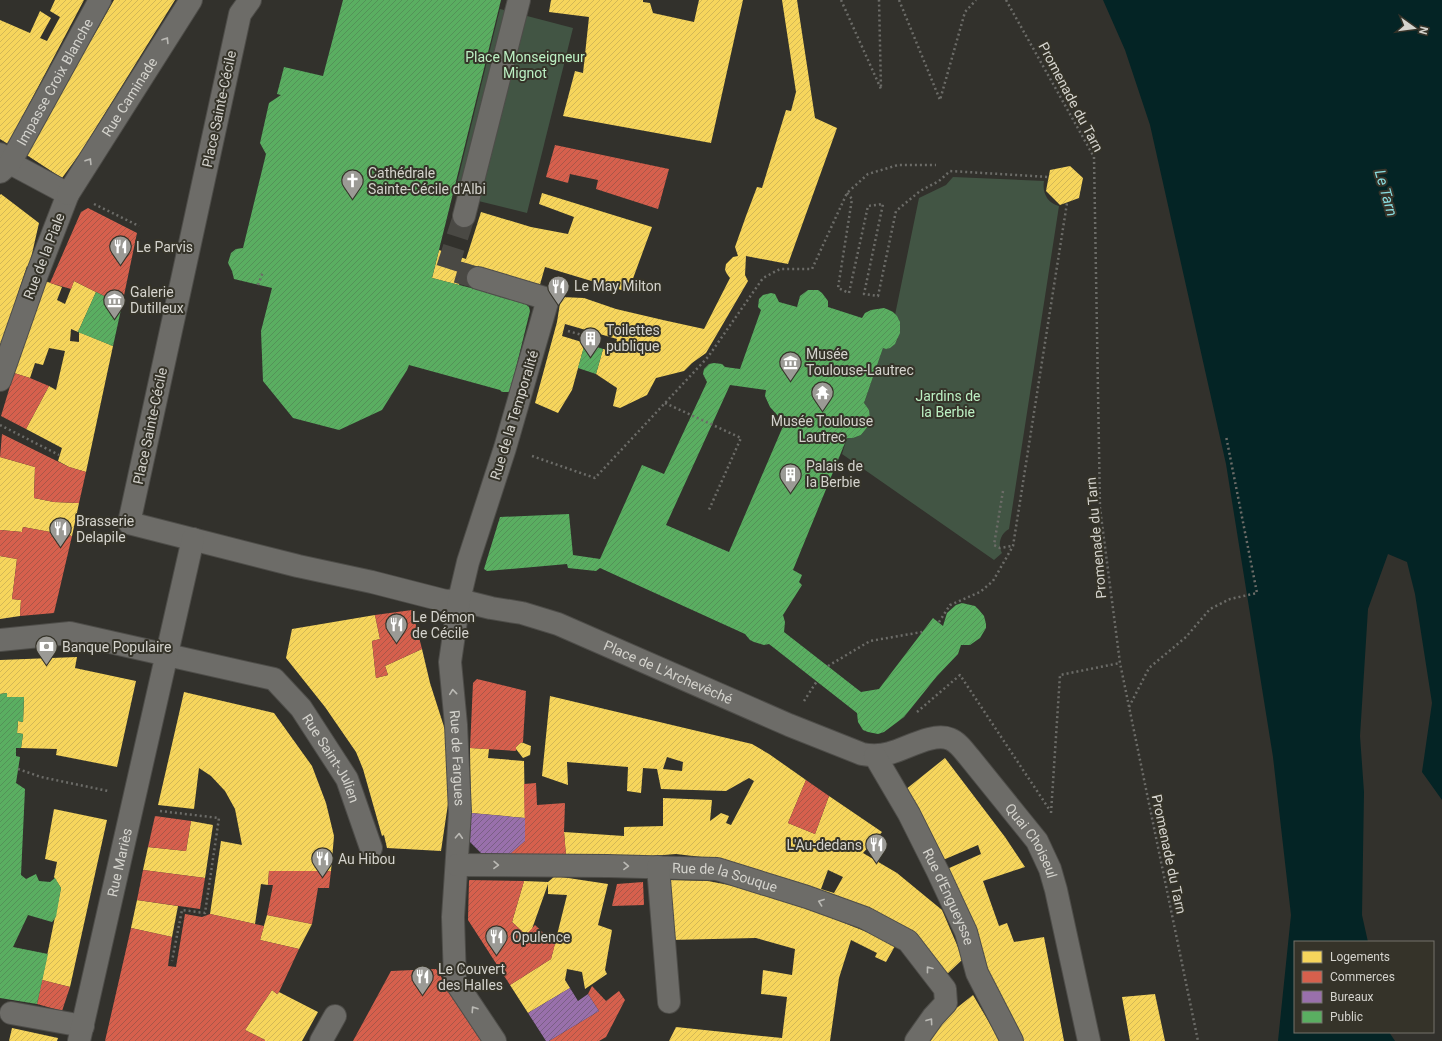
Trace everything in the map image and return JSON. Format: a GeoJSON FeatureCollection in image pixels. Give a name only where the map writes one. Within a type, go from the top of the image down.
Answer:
{"type":"FeatureCollection","features":[{"type":"Feature","properties":{"kind":"street","name":"Impasse Croix Blanche"},"geometry":{"type":"LineString","coordinates":[[3,163],[100,0]]}},
{"type":"Feature","properties":{"kind":"street","name":"Rue Caminade"},"geometry":{"type":"LineString","coordinates":[[68,194],[191,0]]}},
{"type":"Feature","properties":{"kind":"street","name":"Place Sainte-Cécile"},"geometry":{"type":"LineString","coordinates":[[250,0],[240,14],[129,523],[298,566],[372,582],[446,601],[459,600]]}},
{"type":"Feature","properties":{"kind":"street"},"geometry":{"type":"LineString","coordinates":[[464,216],[519,0]]}},
{"type":"Feature","properties":{"kind":"street","name":"Rue de la Piale"},"geometry":{"type":"LineString","coordinates":[[0,380],[36,277],[68,194],[3,163]]}},
{"type":"Feature","properties":{"kind":"street","name":"Rue de la Temporalité"},"geometry":{"type":"LineString","coordinates":[[459,600],[468,562],[505,448],[548,299],[478,278]]}},
{"type":"Feature","properties":{"kind":"street","name":"Rue Mariès"},"geometry":{"type":"LineString","coordinates":[[81,1033],[193,539]]}},
{"type":"Feature","properties":{"kind":"street","name":"Place de L'Archevêché"},"geometry":{"type":"LineString","coordinates":[[459,600],[491,608],[522,613],[558,624],[789,725],[862,754],[875,756]]}},
{"type":"Feature","properties":{"kind":"street","name":"Rue de Fargues"},"geometry":{"type":"LineString","coordinates":[[459,600],[450,662],[456,725],[460,812],[453,917],[455,981],[496,1041]]}},
{"type":"Feature","properties":{"kind":"street"},"geometry":{"type":"LineString","coordinates":[[0,640],[70,633],[166,656]]}},
{"type":"Feature","properties":{"kind":"street","name":"Rue Saint-Julien"},"geometry":{"type":"LineString","coordinates":[[166,656],[274,679],[301,708],[347,779],[371,848]]}},
{"type":"Feature","properties":{"kind":"street","name":"Quai Choiseul"},"geometry":{"type":"LineString","coordinates":[[875,756],[890,754],[929,739],[942,737],[950,739],[959,745],[970,758],[1037,842],[1050,869],[1056,890],[1089,1041]]}},
{"type":"Feature","properties":{"kind":"street","name":"Rue d'Engueysse"},"geometry":{"type":"LineString","coordinates":[[875,756],[909,814],[938,872],[966,932],[977,973],[1012,1041]]}},
{"type":"Feature","properties":{"kind":"street","name":"Rue de la Souque"},"geometry":{"type":"LineString","coordinates":[[457,865],[717,869],[807,897],[865,918],[908,941],[944,989],[946,1003],[933,1017],[916,1041]]}},
{"type":"Feature","properties":{"kind":"street"},"geometry":{"type":"LineString","coordinates":[[658,867],[669,1002]]}},
{"type":"Feature","properties":{"kind":"street"},"geometry":{"type":"LineString","coordinates":[[11,1013],[81,1033]]}},
{"type":"Feature","properties":{"kind":"street"},"geometry":{"type":"LineString","coordinates":[[321,1041],[335,1016]]}},
{"type":"Feature","properties":{"kind":"path"},"geometry":{"type":"LineString","coordinates":[[841,0],[881,89],[879,0]]}},
{"type":"Feature","properties":{"kind":"path"},"geometry":{"type":"LineString","coordinates":[[899,0],[940,100],[965,12],[976,0]]}},
{"type":"Feature","properties":{"kind":"path","name":"Promenade du Tarn"},"geometry":{"type":"LineString","coordinates":[[1006,0],[1094,157],[1100,508],[1120,663],[1198,1041]]}},
{"type":"Feature","properties":{"kind":"path"},"geometry":{"type":"LineString","coordinates":[[505,448],[595,478],[708,357],[763,278],[780,269],[812,269],[847,193],[868,174],[898,165],[936,165]]}},
{"type":"Feature","properties":{"kind":"path"},"geometry":{"type":"LineString","coordinates":[[847,193],[852,199],[838,288],[849,294],[868,206],[883,204],[864,294],[878,296],[896,211],[920,191],[939,181],[950,171],[1049,177]]}},
{"type":"Feature","properties":{"kind":"path"},"geometry":{"type":"LineString","coordinates":[[90,201],[139,226]]}},
{"type":"Feature","properties":{"kind":"path"},"geometry":{"type":"LineString","coordinates":[[939,622],[950,605],[980,592],[993,581],[1013,546],[1067,203]]}},
{"type":"Feature","properties":{"kind":"path"},"geometry":{"type":"LineString","coordinates":[[258,285],[262,272]]}},
{"type":"Feature","properties":{"kind":"path"},"geometry":{"type":"LineString","coordinates":[[541,323],[596,339],[595,346]]}},
{"type":"Feature","properties":{"kind":"path"},"geometry":{"type":"LineString","coordinates":[[666,403],[741,438],[708,512]]}},
{"type":"Feature","properties":{"kind":"path"},"geometry":{"type":"LineString","coordinates":[[0,425],[59,455]]}},
{"type":"Feature","properties":{"kind":"path"},"geometry":{"type":"LineString","coordinates":[[1129,707],[1149,668],[1186,637],[1210,610],[1230,599],[1257,592],[1226,436]]}},
{"type":"Feature","properties":{"kind":"path"},"geometry":{"type":"LineString","coordinates":[[1003,491],[994,545],[1000,548],[1013,546]]}},
{"type":"Feature","properties":{"kind":"path"},"geometry":{"type":"LineString","coordinates":[[828,666],[870,641],[922,632]]}},
{"type":"Feature","properties":{"kind":"path"},"geometry":{"type":"LineString","coordinates":[[960,675],[1052,812],[1060,675],[1120,663]]}},
{"type":"Feature","properties":{"kind":"path"},"geometry":{"type":"LineString","coordinates":[[18,769],[41,777],[133,802],[219,818],[204,913],[182,910],[172,961]]}},
{"type":"Feature","properties":{"kind":"green space","name":"Place Monseigneur Mignot"},"geometry":{"type":"Polygon","coordinates":[[[500,9],[573,28],[527,213],[454,195],[500,9]]]}},
{"type":"Feature","properties":{"kind":"green space","name":"Jardins de la Berbie"},"geometry":{"type":"Polygon","coordinates":[[[953,177],[1044,181],[1044,189],[1048,200],[1059,206],[1009,529],[1004,533],[1001,539],[1000,546],[1002,553],[994,560],[842,454],[847,438],[853,438],[861,435],[869,425],[864,403],[883,348],[893,346],[900,331],[898,319],[895,315],[919,198],[946,185],[953,177]]]}},
{"type":"Feature","properties":{"kind":"water","name":"Le Tarn"},"geometry":{"type":"Polygon","coordinates":[[[1103,0],[1442,0],[1442,800],[1422,772],[1432,703],[1415,594],[1407,562],[1388,554],[1368,609],[1360,736],[1364,792],[1362,915],[1368,941],[1294,941],[1294,1033],[1390,1033],[1395,1041],[1278,1041],[1291,915],[1273,757],[1226,464],[1150,125],[1125,50],[1103,0]]]}},
{"type":"Feature","properties":{"kind":"building: Logements"},"geometry":{"type":"Polygon","coordinates":[[[55,0],[84,0],[8,144],[0,139],[0,20],[30,33],[40,11],[51,18],[40,38],[47,41],[60,17],[50,11],[55,0]]]}},
{"type":"Feature","properties":{"kind":"building: Logements"},"geometry":{"type":"Polygon","coordinates":[[[114,0],[175,0],[81,152],[62,178],[22,152],[89,36],[93,37],[114,0]]]}},
{"type":"Feature","properties":{"kind":"building: Logements"},"geometry":{"type":"Polygon","coordinates":[[[551,0],[643,0],[643,2],[650,3],[653,13],[694,22],[699,0],[743,0],[711,143],[563,116],[575,71],[583,73],[589,17],[549,12],[551,0]]]}},
{"type":"Feature","properties":{"kind":"building: Logements"},"geometry":{"type":"Polygon","coordinates":[[[782,0],[797,0],[815,118],[837,128],[788,264],[746,256],[745,275],[748,281],[706,353],[684,371],[656,378],[647,395],[620,408],[613,406],[617,388],[596,374],[603,349],[614,351],[617,339],[565,324],[562,336],[585,343],[572,390],[558,413],[535,403],[557,322],[561,297],[584,298],[616,309],[704,329],[730,278],[725,270],[726,264],[733,257],[738,256],[735,247],[757,187],[762,188],[786,110],[791,111],[796,92],[782,0]]]}},
{"type":"Feature","properties":{"kind":"building: Logements"},"geometry":{"type":"Polygon","coordinates":[[[1070,166],[1083,178],[1079,198],[1060,205],[1046,191],[1050,170],[1070,166]]]}},
{"type":"Feature","properties":{"kind":"building: Logements"},"geometry":{"type":"Polygon","coordinates":[[[542,193],[652,227],[628,292],[545,267],[539,288],[465,263],[459,285],[432,278],[439,250],[466,259],[481,212],[531,227],[568,234],[574,217],[539,204],[542,193]]]}},
{"type":"Feature","properties":{"kind":"building: Logements"},"geometry":{"type":"Polygon","coordinates":[[[1,194],[39,223],[29,267],[27,266],[0,351],[0,195],[1,194]]]}},
{"type":"Feature","properties":{"kind":"building: Logements"},"geometry":{"type":"Polygon","coordinates":[[[45,281],[62,287],[57,300],[65,304],[74,281],[96,292],[78,332],[71,329],[70,341],[79,342],[79,332],[113,346],[86,472],[69,467],[58,461],[62,448],[26,429],[49,386],[56,390],[65,351],[49,348],[43,365],[35,363],[30,378],[14,373],[45,281]]]}},
{"type":"Feature","properties":{"kind":"building: Logements"},"geometry":{"type":"Polygon","coordinates":[[[0,457],[35,467],[34,498],[54,502],[79,503],[72,536],[23,527],[22,532],[0,530],[0,457]]]}},
{"type":"Feature","properties":{"kind":"building: Logements"},"geometry":{"type":"Polygon","coordinates":[[[0,556],[17,559],[12,599],[21,600],[20,616],[0,619],[0,556]]]}},
{"type":"Feature","properties":{"kind":"building: Logements"},"geometry":{"type":"Polygon","coordinates":[[[375,615],[380,639],[372,641],[376,678],[388,675],[385,666],[422,649],[430,683],[446,733],[449,797],[441,851],[387,848],[384,835],[382,836],[363,769],[356,752],[325,707],[286,658],[292,629],[375,615]]]}},
{"type":"Feature","properties":{"kind":"building: Logements"},"geometry":{"type":"Polygon","coordinates":[[[77,657],[75,668],[136,681],[117,767],[56,755],[57,749],[21,748],[23,734],[17,733],[18,721],[23,722],[24,697],[7,697],[7,693],[0,694],[0,660],[77,657]]]}},
{"type":"Feature","properties":{"kind":"building: Logements"},"geometry":{"type":"Polygon","coordinates":[[[184,692],[274,713],[312,766],[326,803],[334,836],[331,871],[269,871],[268,885],[261,884],[255,924],[210,914],[221,841],[242,845],[235,809],[225,791],[211,776],[199,768],[194,809],[158,805],[184,692]]]}},
{"type":"Feature","properties":{"kind":"building: Logements"},"geometry":{"type":"Polygon","coordinates":[[[550,696],[752,744],[806,780],[788,823],[815,834],[829,796],[882,832],[863,853],[897,873],[942,910],[963,959],[946,975],[902,935],[719,859],[676,854],[626,858],[566,856],[564,832],[624,836],[624,827],[663,826],[663,798],[712,800],[710,821],[721,813],[729,816],[726,823],[731,825],[754,781],[749,778],[726,791],[661,789],[657,769],[643,768],[641,793],[627,791],[628,767],[567,762],[568,785],[542,776],[550,696]],[[667,757],[663,769],[682,771],[683,762],[667,757]],[[828,870],[821,889],[834,893],[843,877],[828,870]]]}},
{"type":"Feature","properties":{"kind":"building: Logements"},"geometry":{"type":"Polygon","coordinates":[[[521,742],[531,746],[530,755],[523,758],[516,749],[521,742]]]}},
{"type":"Feature","properties":{"kind":"building: Logements"},"geometry":{"type":"Polygon","coordinates":[[[470,748],[489,749],[488,758],[524,761],[525,818],[471,813],[470,748]]]}},
{"type":"Feature","properties":{"kind":"building: Logements"},"geometry":{"type":"Polygon","coordinates":[[[945,758],[1005,837],[1025,867],[983,881],[999,926],[1007,923],[1014,942],[1044,937],[1064,1041],[1023,1041],[999,1001],[947,869],[981,854],[978,845],[943,860],[930,832],[905,790],[945,758]]]}},
{"type":"Feature","properties":{"kind":"building: Logements"},"geometry":{"type":"Polygon","coordinates":[[[54,809],[107,820],[70,987],[42,980],[61,888],[54,877],[57,862],[45,859],[54,809]]]}},
{"type":"Feature","properties":{"kind":"building: Logements"},"geometry":{"type":"Polygon","coordinates":[[[191,821],[213,825],[205,878],[143,870],[148,847],[186,851],[191,821]]]}},
{"type":"Feature","properties":{"kind":"building: Logements"},"geometry":{"type":"Polygon","coordinates":[[[555,876],[608,884],[598,925],[612,930],[605,970],[607,974],[585,989],[582,972],[567,969],[565,980],[570,988],[528,1013],[510,985],[551,959],[567,895],[548,894],[548,884],[532,929],[526,935],[512,922],[524,881],[548,882],[555,876]]]}},
{"type":"Feature","properties":{"kind":"building: Logements"},"geometry":{"type":"Polygon","coordinates":[[[666,880],[708,881],[770,893],[884,939],[895,946],[886,962],[875,957],[877,953],[851,940],[839,978],[830,1041],[669,1041],[676,1027],[782,1038],[787,997],[761,994],[763,970],[792,975],[795,949],[756,938],[670,940],[666,880]]]}},
{"type":"Feature","properties":{"kind":"building: Logements"},"geometry":{"type":"Polygon","coordinates":[[[137,900],[178,906],[172,937],[131,928],[137,900]]]}},
{"type":"Feature","properties":{"kind":"building: Logements"},"geometry":{"type":"Polygon","coordinates":[[[267,915],[312,924],[299,949],[260,940],[267,915]]]}},
{"type":"Feature","properties":{"kind":"building: Logements"},"geometry":{"type":"Polygon","coordinates":[[[272,990],[277,994],[279,992],[318,1012],[302,1041],[265,1041],[245,1030],[272,990]]]}},
{"type":"Feature","properties":{"kind":"building: Logements"},"geometry":{"type":"Polygon","coordinates":[[[1155,994],[1165,1041],[1130,1041],[1122,997],[1155,994]]]}},
{"type":"Feature","properties":{"kind":"building: Logements"},"geometry":{"type":"Polygon","coordinates":[[[973,995],[1000,1041],[922,1041],[934,1026],[973,995]]]}},
{"type":"Feature","properties":{"kind":"building: Logements"},"geometry":{"type":"Polygon","coordinates":[[[12,1028],[58,1038],[57,1041],[9,1041],[12,1028]]]}},
{"type":"Feature","properties":{"kind":"building: Commerces"},"geometry":{"type":"Polygon","coordinates":[[[555,145],[669,169],[658,209],[596,189],[598,180],[570,174],[568,183],[546,177],[555,145]]]}},
{"type":"Feature","properties":{"kind":"building: Commerces"},"geometry":{"type":"Polygon","coordinates":[[[88,208],[137,233],[122,305],[74,281],[71,289],[50,283],[81,212],[88,208]]]}},
{"type":"Feature","properties":{"kind":"building: Commerces"},"geometry":{"type":"Polygon","coordinates":[[[14,373],[49,386],[26,429],[1,416],[14,373]]]}},
{"type":"Feature","properties":{"kind":"building: Commerces"},"geometry":{"type":"Polygon","coordinates":[[[2,434],[69,467],[86,472],[79,503],[54,502],[34,498],[35,467],[0,457],[2,434]]]}},
{"type":"Feature","properties":{"kind":"building: Commerces"},"geometry":{"type":"Polygon","coordinates":[[[23,527],[72,536],[54,613],[20,616],[21,600],[12,599],[17,559],[0,556],[0,530],[22,532],[23,527]]]}},
{"type":"Feature","properties":{"kind":"building: Commerces","name":"Le Démon de Cécile"},"geometry":{"type":"Polygon","coordinates":[[[412,610],[422,649],[385,666],[388,675],[376,678],[372,641],[380,639],[375,615],[412,610]]]}},
{"type":"Feature","properties":{"kind":"building: Commerces"},"geometry":{"type":"Polygon","coordinates":[[[477,679],[526,691],[523,742],[516,747],[516,751],[470,748],[473,683],[477,679]]]}},
{"type":"Feature","properties":{"kind":"building: Commerces"},"geometry":{"type":"Polygon","coordinates":[[[806,780],[829,796],[815,834],[788,823],[806,780]]]}},
{"type":"Feature","properties":{"kind":"building: Commerces"},"geometry":{"type":"Polygon","coordinates":[[[536,783],[537,805],[565,803],[564,832],[566,856],[510,854],[525,841],[524,784],[536,783]]]}},
{"type":"Feature","properties":{"kind":"building: Commerces"},"geometry":{"type":"Polygon","coordinates":[[[155,816],[191,821],[186,851],[148,847],[155,816]]]}},
{"type":"Feature","properties":{"kind":"building: Commerces"},"geometry":{"type":"Polygon","coordinates":[[[143,870],[205,878],[200,909],[137,900],[143,870]]]}},
{"type":"Feature","properties":{"kind":"building: Commerces"},"geometry":{"type":"Polygon","coordinates":[[[269,871],[331,871],[329,888],[318,888],[312,924],[267,915],[273,885],[268,885],[269,871]]]}},
{"type":"Feature","properties":{"kind":"building: Commerces"},"geometry":{"type":"Polygon","coordinates":[[[469,880],[524,881],[512,922],[526,935],[535,925],[555,944],[551,959],[510,985],[468,920],[469,880]]]}},
{"type":"Feature","properties":{"kind":"building: Commerces"},"geometry":{"type":"Polygon","coordinates":[[[643,882],[644,905],[612,906],[617,884],[643,882]]]}},
{"type":"Feature","properties":{"kind":"building: Commerces"},"geometry":{"type":"Polygon","coordinates":[[[185,914],[202,917],[210,914],[264,926],[260,940],[299,949],[279,992],[277,994],[272,990],[245,1030],[265,1041],[105,1041],[131,928],[172,937],[168,966],[176,967],[185,914]]]}},
{"type":"Feature","properties":{"kind":"building: Commerces"},"geometry":{"type":"Polygon","coordinates":[[[436,969],[482,1041],[353,1041],[391,971],[436,969]]]}},
{"type":"Feature","properties":{"kind":"building: Commerces"},"geometry":{"type":"Polygon","coordinates":[[[42,980],[70,987],[62,1011],[37,1004],[42,980]]]}},
{"type":"Feature","properties":{"kind":"building: Commerces"},"geometry":{"type":"Polygon","coordinates":[[[592,986],[606,1001],[619,991],[625,1000],[606,1037],[599,1041],[549,1041],[599,1011],[588,994],[592,986]]]}},
{"type":"Feature","properties":{"kind":"building: Bureaux"},"geometry":{"type":"Polygon","coordinates":[[[471,813],[525,818],[525,841],[510,854],[481,853],[470,842],[471,813]]]}},
{"type":"Feature","properties":{"kind":"building: Bureaux"},"geometry":{"type":"Polygon","coordinates":[[[570,988],[578,1001],[588,994],[599,1011],[549,1041],[546,1041],[528,1013],[570,988]]]}},
{"type":"Feature","properties":{"kind":"building: Public","name":"Cathédrale Sainte-Cécile d'Albi"},"geometry":{"type":"Polygon","coordinates":[[[343,0],[501,0],[432,278],[522,301],[529,307],[530,311],[510,392],[502,392],[500,390],[409,365],[382,410],[339,430],[293,418],[263,381],[261,331],[272,288],[234,279],[228,263],[231,253],[236,249],[243,248],[266,154],[260,143],[269,103],[281,95],[277,94],[284,67],[323,76],[343,0]]]}},
{"type":"Feature","properties":{"kind":"building: Public","name":"Palais de la Berbie"},"geometry":{"type":"Polygon","coordinates":[[[808,290],[818,290],[828,301],[828,307],[862,318],[865,313],[871,310],[884,308],[893,312],[897,316],[900,322],[900,333],[895,344],[890,348],[883,348],[864,403],[869,410],[869,425],[861,435],[853,438],[847,438],[793,570],[802,575],[799,582],[802,585],[783,615],[785,622],[784,632],[861,692],[879,689],[933,618],[943,626],[947,613],[956,605],[962,603],[975,606],[984,616],[986,624],[986,628],[980,638],[970,645],[961,645],[958,654],[937,676],[904,717],[884,732],[878,734],[863,730],[858,722],[857,713],[769,644],[764,645],[754,642],[745,634],[600,568],[596,571],[568,568],[567,564],[487,571],[484,569],[500,517],[569,514],[573,555],[600,559],[642,465],[664,474],[707,382],[703,374],[704,369],[709,364],[714,363],[722,364],[725,367],[740,369],[761,310],[758,307],[759,299],[763,295],[771,293],[775,294],[779,302],[797,307],[800,296],[808,290]],[[730,385],[666,525],[729,552],[787,417],[778,416],[770,407],[765,396],[766,390],[730,385]]]}},
{"type":"Feature","properties":{"kind":"building: Public"},"geometry":{"type":"Polygon","coordinates":[[[96,292],[122,305],[113,346],[78,332],[96,292]]]}},
{"type":"Feature","properties":{"kind":"building: Public","name":"Toilettes publique"},"geometry":{"type":"Polygon","coordinates":[[[585,343],[603,349],[596,374],[578,368],[585,343]]]}},
{"type":"Feature","properties":{"kind":"building: Public"},"geometry":{"type":"Polygon","coordinates":[[[7,693],[7,697],[24,697],[23,722],[18,721],[17,733],[23,734],[21,748],[16,748],[16,756],[20,757],[16,783],[25,789],[21,875],[26,879],[36,874],[39,881],[50,882],[55,878],[61,888],[56,917],[52,922],[28,915],[13,947],[48,954],[37,1004],[0,998],[0,694],[7,693]]]}},
{"type":"Feature","properties":{"kind":"tunnel"},"geometry":{"type":"LineString","coordinates":[[464,216],[447,269],[478,278]]}},
{"type":"Feature","properties":{"kind":"place","name":"Cathédrale Sainte-Cécile d'Albi"},"geometry":{"type":"Point","coordinates":[353,200]}},
{"type":"Feature","properties":{"kind":"place","name":"Le Parvis"},"geometry":{"type":"Point","coordinates":[121,266]}},
{"type":"Feature","properties":{"kind":"place","name":"Le May Milton"},"geometry":{"type":"Point","coordinates":[559,306]}},
{"type":"Feature","properties":{"kind":"place","name":"Galerie Dutilleux"},"geometry":{"type":"Point","coordinates":[114,320]}},
{"type":"Feature","properties":{"kind":"place","name":"Toilettes publique"},"geometry":{"type":"Point","coordinates":[591,358]}},
{"type":"Feature","properties":{"kind":"place","name":"Musée Toulouse-Lautrec"},"geometry":{"type":"Point","coordinates":[791,382]}},
{"type":"Feature","properties":{"kind":"place","name":"Musée Toulouse Lautrec"},"geometry":{"type":"Point","coordinates":[822,412]}},
{"type":"Feature","properties":{"kind":"place","name":"Palais de la Berbie"},"geometry":{"type":"Point","coordinates":[790,494]}},
{"type":"Feature","properties":{"kind":"place","name":"Brasserie Delapile"},"geometry":{"type":"Point","coordinates":[61,548]}},
{"type":"Feature","properties":{"kind":"place","name":"Le Démon de Cécile"},"geometry":{"type":"Point","coordinates":[397,644]}},
{"type":"Feature","properties":{"kind":"place","name":"Banque Populaire"},"geometry":{"type":"Point","coordinates":[46,666]}},
{"type":"Feature","properties":{"kind":"place","name":"L'Au-dedans"},"geometry":{"type":"Point","coordinates":[877,864]}},
{"type":"Feature","properties":{"kind":"place","name":"Au Hibou"},"geometry":{"type":"Point","coordinates":[322,878]}},
{"type":"Feature","properties":{"kind":"place","name":"Opulence"},"geometry":{"type":"Point","coordinates":[497,956]}},
{"type":"Feature","properties":{"kind":"place","name":"Le Couvert des Halles"},"geometry":{"type":"Point","coordinates":[423,996]}}]}
